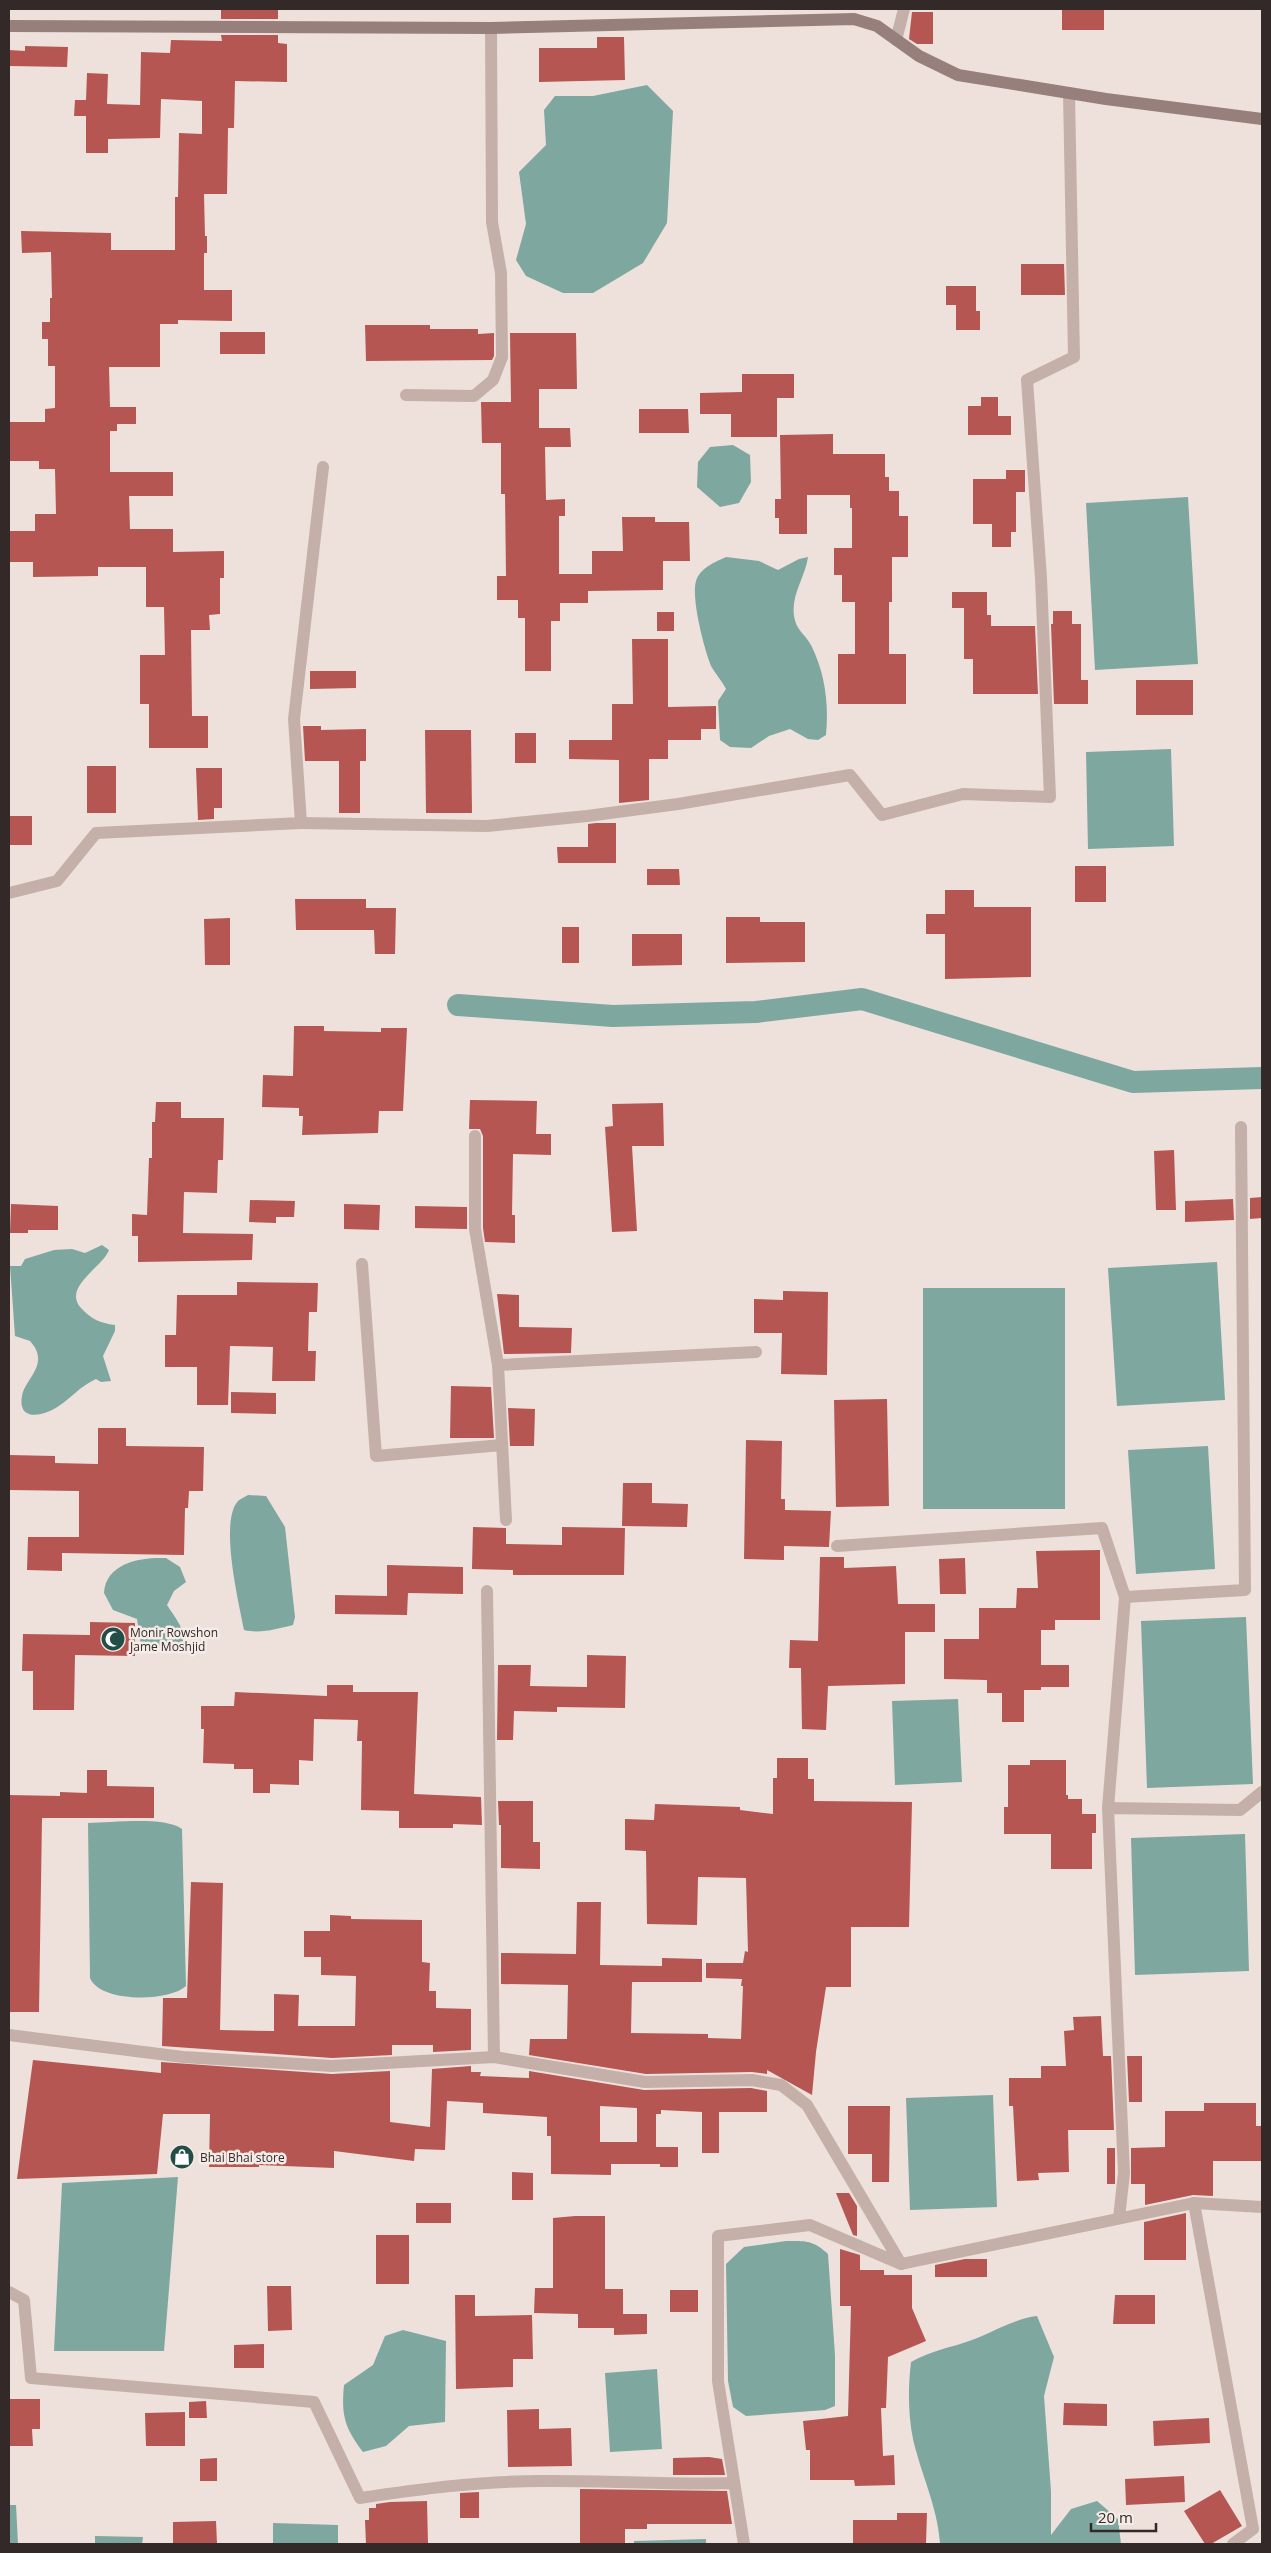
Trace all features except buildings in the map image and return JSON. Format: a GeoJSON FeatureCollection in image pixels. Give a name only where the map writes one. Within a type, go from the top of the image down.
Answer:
{"type":"FeatureCollection","features":[{"type":"Feature","properties":{"kind":"street"},"geometry":{"type":"LineString","coordinates":[[896,40],[904,9]]}},
{"type":"Feature","properties":{"kind":"street"},"geometry":{"type":"LineString","coordinates":[[9,26],[491,28],[854,19],[877,26],[919,56],[958,75],[1069,93],[1262,119]]}},
{"type":"Feature","properties":{"kind":"street"},"geometry":{"type":"LineString","coordinates":[[406,395],[474,396],[493,380],[502,358],[500,273],[492,222],[491,28]]}},
{"type":"Feature","properties":{"kind":"street"},"geometry":{"type":"LineString","coordinates":[[9,893],[57,881],[96,833],[300,823],[496,825],[678,804],[850,775],[882,814],[964,794],[1050,797],[1041,578],[1027,380],[1074,357],[1069,93]]}},
{"type":"Feature","properties":{"kind":"street"},"geometry":{"type":"LineString","coordinates":[[300,823],[294,719],[323,467]]}},
{"type":"Feature","properties":{"kind":"street"},"geometry":{"type":"LineString","coordinates":[[1125,1597],[1245,1590],[1241,1127]]}},
{"type":"Feature","properties":{"kind":"street"},"geometry":{"type":"LineString","coordinates":[[475,1136],[475,1229],[498,1365],[506,1520]]}},
{"type":"Feature","properties":{"kind":"street"},"geometry":{"type":"LineString","coordinates":[[362,1264],[376,1456],[502,1445]]}},
{"type":"Feature","properties":{"kind":"street"},"geometry":{"type":"LineString","coordinates":[[498,1365],[756,1352]]}},
{"type":"Feature","properties":{"kind":"street"},"geometry":{"type":"LineString","coordinates":[[837,1546],[1102,1528],[1125,1597],[1108,1808],[1124,2173],[1119,2218]]}},
{"type":"Feature","properties":{"kind":"street"},"geometry":{"type":"LineString","coordinates":[[487,1591],[494,2058]]}},
{"type":"Feature","properties":{"kind":"street"},"geometry":{"type":"LineString","coordinates":[[1108,1808],[1240,1810],[1262,1792]]}},
{"type":"Feature","properties":{"kind":"street"},"geometry":{"type":"LineString","coordinates":[[9,2035],[184,2057],[332,2066],[494,2058],[645,2082],[752,2080],[781,2085],[807,2105],[901,2264]]}},
{"type":"Feature","properties":{"kind":"street"},"geometry":{"type":"LineString","coordinates":[[1194,2203],[1253,2530],[1233,2544]]}},
{"type":"Feature","properties":{"kind":"street"},"geometry":{"type":"LineString","coordinates":[[744,2544],[718,2381],[718,2236],[810,2225],[901,2264],[1194,2203],[1262,2207]]}},
{"type":"Feature","properties":{"kind":"street"},"geometry":{"type":"LineString","coordinates":[[9,2292],[24,2300],[31,2378],[314,2402],[360,2498],[438,2487],[540,2481],[675,2485],[734,2483]]}},
{"type":"Feature","properties":{"kind":"water"},"geometry":{"type":"Polygon","coordinates":[[[647,85],[673,111],[667,223],[643,263],[593,293],[563,293],[526,276],[516,260],[526,224],[519,172],[546,145],[544,110],[555,96],[593,96],[647,85]]]}},
{"type":"Feature","properties":{"kind":"water"},"geometry":{"type":"Polygon","coordinates":[[[733,445],[750,455],[751,482],[739,503],[720,507],[697,487],[698,462],[710,447],[733,445]]]}},
{"type":"Feature","properties":{"kind":"water"},"geometry":{"type":"Polygon","coordinates":[[[1188,497],[1198,664],[1095,670],[1086,503],[1188,497]]]}},
{"type":"Feature","properties":{"kind":"water"},"geometry":{"type":"Polygon","coordinates":[[[726,557],[759,561],[778,570],[799,559],[808,557],[794,600],[794,616],[801,632],[811,645],[823,677],[827,711],[826,735],[818,740],[808,739],[790,729],[769,736],[751,748],[730,747],[720,740],[718,701],[726,689],[708,658],[699,624],[695,589],[696,581],[701,572],[708,566],[726,557]]]}},
{"type":"Feature","properties":{"kind":"water"},"geometry":{"type":"Polygon","coordinates":[[[1171,749],[1174,846],[1088,849],[1086,752],[1171,749]]]}},
{"type":"Feature","properties":{"kind":"water"},"geometry":{"type":"Polygon","coordinates":[[[102,1245],[109,1250],[80,1285],[77,1292],[77,1300],[81,1308],[92,1318],[115,1325],[115,1331],[103,1356],[111,1381],[101,1382],[96,1379],[57,1407],[41,1414],[28,1414],[23,1410],[21,1401],[24,1389],[35,1370],[38,1357],[36,1349],[30,1341],[15,1336],[10,1266],[21,1266],[25,1259],[54,1250],[72,1249],[85,1253],[102,1245]]]}},
{"type":"Feature","properties":{"kind":"water"},"geometry":{"type":"Polygon","coordinates":[[[1217,1262],[1225,1400],[1117,1406],[1108,1268],[1217,1262]]]}},
{"type":"Feature","properties":{"kind":"water"},"geometry":{"type":"Polygon","coordinates":[[[923,1288],[1065,1288],[1065,1509],[923,1509],[923,1288]]]}},
{"type":"Feature","properties":{"kind":"water"},"geometry":{"type":"Polygon","coordinates":[[[1208,1446],[1215,1569],[1136,1574],[1128,1450],[1208,1446]]]}},
{"type":"Feature","properties":{"kind":"water"},"geometry":{"type":"Polygon","coordinates":[[[248,1495],[266,1496],[285,1527],[295,1617],[293,1625],[262,1631],[244,1630],[232,1563],[230,1526],[233,1511],[238,1501],[248,1495]]]}},
{"type":"Feature","properties":{"kind":"water"},"geometry":{"type":"Polygon","coordinates":[[[166,1558],[180,1567],[186,1582],[174,1591],[167,1605],[180,1625],[184,1638],[182,1644],[177,1649],[168,1653],[150,1643],[141,1646],[137,1619],[113,1610],[104,1593],[106,1583],[111,1574],[118,1568],[136,1560],[166,1558]]]}},
{"type":"Feature","properties":{"kind":"water"},"geometry":{"type":"Polygon","coordinates":[[[1246,1617],[1253,1784],[1147,1788],[1141,1621],[1246,1617]]]}},
{"type":"Feature","properties":{"kind":"water"},"geometry":{"type":"Polygon","coordinates":[[[958,1699],[962,1782],[895,1785],[892,1701],[958,1699]]]}},
{"type":"Feature","properties":{"kind":"water"},"geometry":{"type":"Polygon","coordinates":[[[150,1821],[174,1825],[182,1829],[186,1986],[165,1995],[151,1997],[120,1996],[96,1986],[90,1978],[88,1823],[150,1821]]]}},
{"type":"Feature","properties":{"kind":"water"},"geometry":{"type":"Polygon","coordinates":[[[1245,1834],[1249,1971],[1135,1975],[1131,1838],[1245,1834]]]}},
{"type":"Feature","properties":{"kind":"water"},"geometry":{"type":"Polygon","coordinates":[[[993,2095],[997,2207],[910,2210],[906,2098],[993,2095]]]}},
{"type":"Feature","properties":{"kind":"water"},"geometry":{"type":"Polygon","coordinates":[[[178,2177],[164,2351],[54,2351],[62,2183],[178,2177]]]}},
{"type":"Feature","properties":{"kind":"water"},"geometry":{"type":"Polygon","coordinates":[[[786,2241],[809,2242],[828,2254],[835,2355],[835,2406],[825,2410],[746,2416],[733,2407],[728,2381],[726,2264],[744,2247],[786,2241]]]}},
{"type":"Feature","properties":{"kind":"water"},"geometry":{"type":"Polygon","coordinates":[[[1037,2316],[1054,2357],[1044,2396],[1051,2491],[1051,2535],[1071,2509],[1097,2501],[1118,2519],[1121,2544],[940,2544],[936,2517],[911,2430],[909,2381],[911,2362],[1012,2323],[1037,2316]]]}},
{"type":"Feature","properties":{"kind":"water"},"geometry":{"type":"Polygon","coordinates":[[[403,2330],[446,2341],[445,2422],[409,2426],[386,2446],[363,2452],[352,2436],[346,2421],[343,2405],[344,2385],[373,2365],[385,2336],[403,2330]]]}},
{"type":"Feature","properties":{"kind":"water"},"geometry":{"type":"Polygon","coordinates":[[[657,2369],[662,2449],[610,2452],[605,2373],[657,2369]]]}},
{"type":"Feature","properties":{"kind":"water"},"geometry":{"type":"Polygon","coordinates":[[[9,2505],[16,2505],[18,2544],[9,2544],[9,2505]]]}},
{"type":"Feature","properties":{"kind":"water"},"geometry":{"type":"Polygon","coordinates":[[[273,2523],[338,2525],[338,2544],[273,2544],[273,2523]]]}},
{"type":"Feature","properties":{"kind":"water"},"geometry":{"type":"Polygon","coordinates":[[[95,2536],[143,2537],[142,2544],[95,2544],[95,2536]]]}},
{"type":"Feature","properties":{"kind":"water"},"geometry":{"type":"Polygon","coordinates":[[[706,2539],[706,2544],[634,2544],[634,2541],[706,2539]]]}},
{"type":"Feature","properties":{"kind":"waterway"},"geometry":{"type":"LineString","coordinates":[[458,1005],[613,1016],[756,1012],[862,999],[1133,1082],[1262,1078]]}},
{"type":"Feature","properties":{"kind":"place","name":"Monir Rowshon Jame Moshjid"},"geometry":{"type":"Point","coordinates":[113,1639]}},
{"type":"Feature","properties":{"kind":"place","name":"Bhai Bhai store"},"geometry":{"type":"Point","coordinates":[182,2157]}}]}
